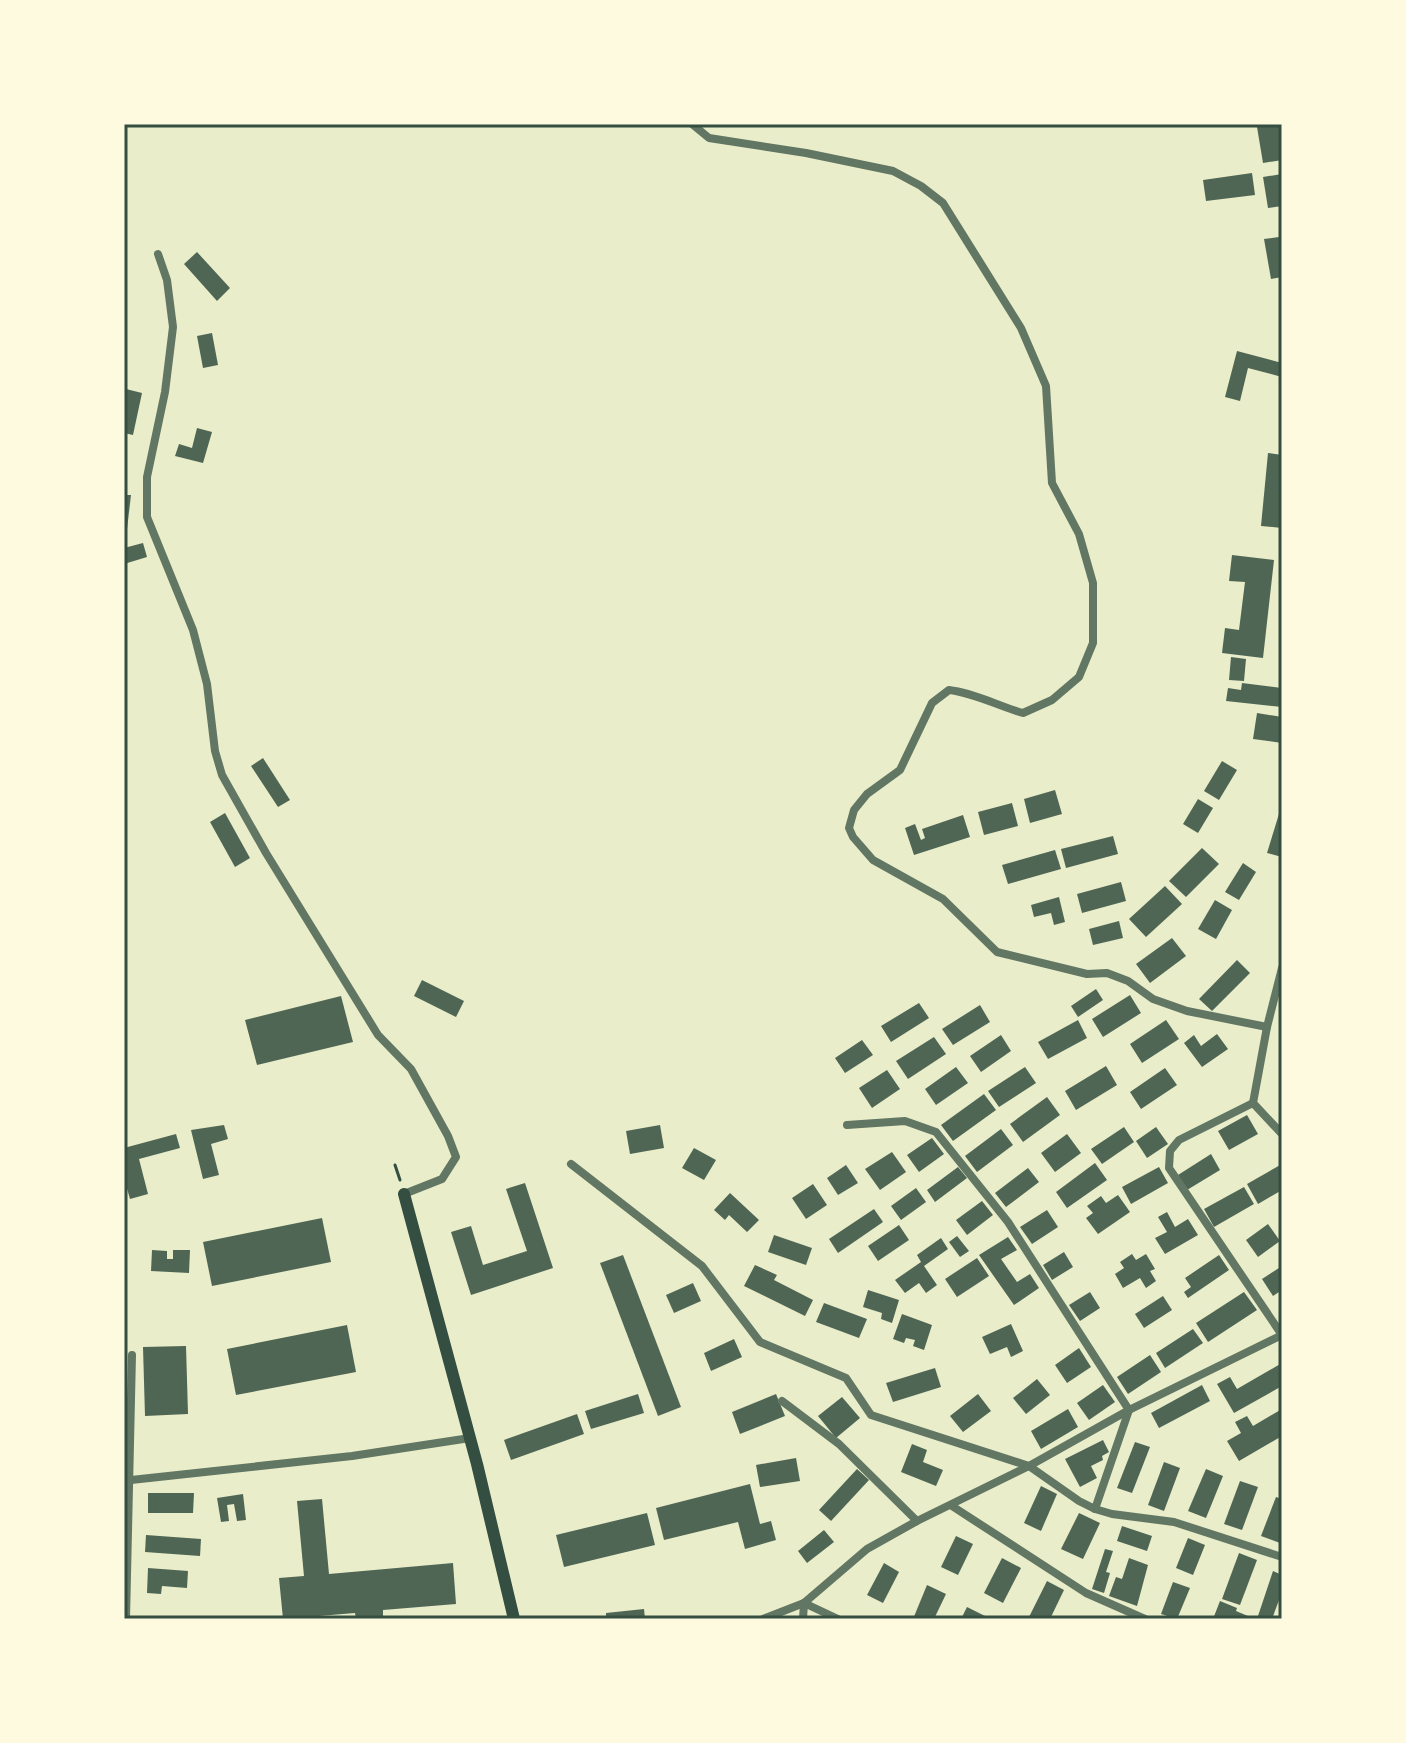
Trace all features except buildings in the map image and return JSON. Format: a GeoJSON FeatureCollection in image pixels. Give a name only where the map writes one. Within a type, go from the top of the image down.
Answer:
{"type":"FeatureCollection","features":[{"type":"Feature","properties":{"kind":"main road"},"geometry":{"type":"LineString","coordinates":[[404,1194],[470,1438],[514,1619]]}},
{"type":"Feature","properties":{"kind":"street"},"geometry":{"type":"LineString","coordinates":[[692,124],[709,138],[893,171],[943,203],[1021,328],[1046,386],[1052,483],[1079,534],[1093,583],[1093,643],[1079,677],[1052,700],[1023,713],[967,692],[949,690],[932,703],[900,770],[867,794],[854,810],[849,828],[853,837],[873,860],[943,899],[997,952],[1087,974],[1107,973],[1128,981],[1153,999],[1187,1011],[1267,1027]]}},
{"type":"Feature","properties":{"kind":"street"},"geometry":{"type":"LineString","coordinates":[[158,254],[167,280],[173,327],[165,392],[147,477],[147,517],[193,630],[207,684],[215,751],[222,775],[266,853],[378,1035],[411,1069],[452,1146],[456,1157],[442,1179],[404,1194]]}},
{"type":"Feature","properties":{"kind":"street"},"geometry":{"type":"LineString","coordinates":[[1253,1103],[1282,968]]}},
{"type":"Feature","properties":{"kind":"street"},"geometry":{"type":"LineString","coordinates":[[1253,1103],[1282,1134]]}},
{"type":"Feature","properties":{"kind":"street"},"geometry":{"type":"LineString","coordinates":[[763,1619],[804,1603],[867,1549],[917,1521],[1029,1466],[1129,1410],[1282,1335],[1169,1168],[1170,1151],[1179,1140],[1253,1103]]}},
{"type":"Feature","properties":{"kind":"street"},"geometry":{"type":"LineString","coordinates":[[847,1125],[905,1121],[936,1132],[1008,1222],[1129,1410]]}},
{"type":"Feature","properties":{"kind":"street"},"geometry":{"type":"LineString","coordinates":[[571,1164],[702,1266],[760,1342],[846,1378],[871,1415],[1029,1466],[1095,1509],[1174,1522],[1282,1557]]}},
{"type":"Feature","properties":{"kind":"street"},"geometry":{"type":"LineString","coordinates":[[126,1619],[132,1355]]}},
{"type":"Feature","properties":{"kind":"street"},"geometry":{"type":"LineString","coordinates":[[782,1401],[839,1444],[917,1521]]}},
{"type":"Feature","properties":{"kind":"street"},"geometry":{"type":"LineString","coordinates":[[1095,1509],[1129,1410]]}},
{"type":"Feature","properties":{"kind":"street"},"geometry":{"type":"LineString","coordinates":[[131,1480],[352,1456],[470,1438]]}},
{"type":"Feature","properties":{"kind":"street"},"geometry":{"type":"LineString","coordinates":[[952,1506],[1086,1593],[1145,1619]]}},
{"type":"Feature","properties":{"kind":"street"},"geometry":{"type":"LineString","coordinates":[[803,1619],[804,1603]]}},
{"type":"Feature","properties":{"kind":"street"},"geometry":{"type":"LineString","coordinates":[[804,1603],[838,1619]]}}]}
